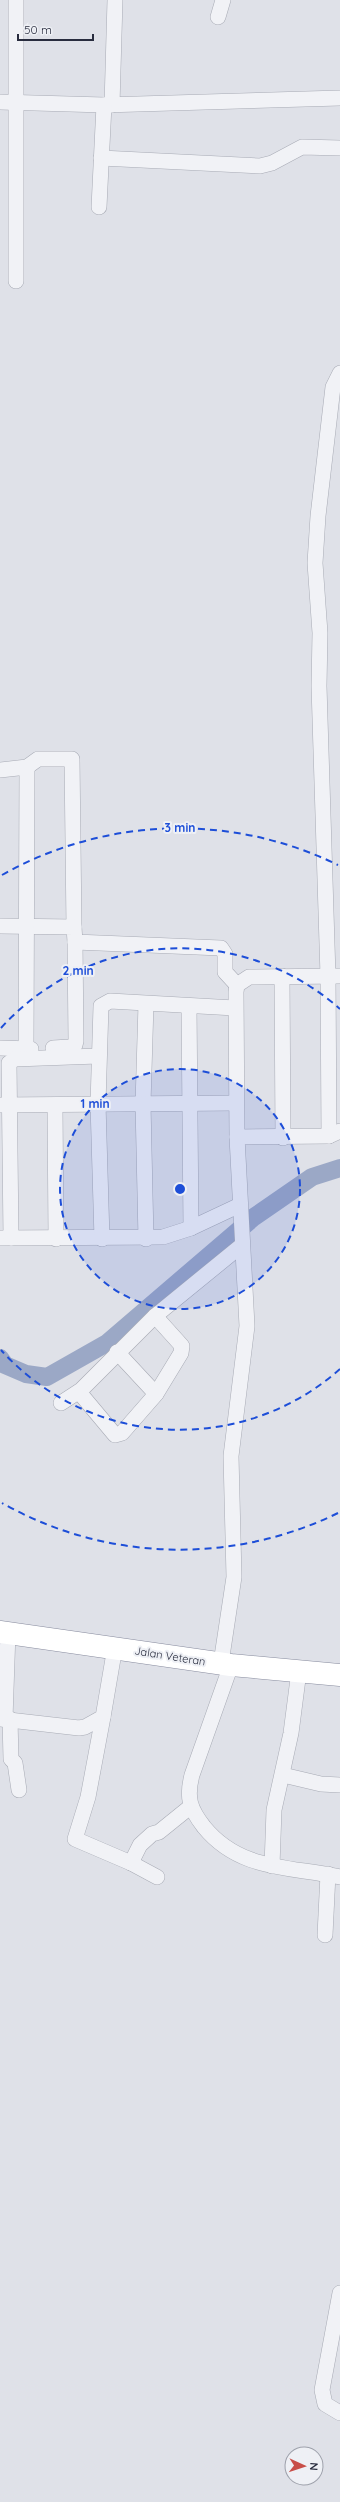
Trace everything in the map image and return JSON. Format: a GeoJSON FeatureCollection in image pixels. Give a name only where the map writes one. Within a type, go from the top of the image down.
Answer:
{"type":"FeatureCollection","features":[{"type":"Feature","properties":{"kind":"highway","name":"Jalan Veteran"},"geometry":{"type":"LineString","coordinates":[[4,1632],[226,1664],[340,1675]]}},
{"type":"Feature","properties":{"kind":"street"},"geometry":{"type":"LineString","coordinates":[[16,0],[16,281]]}},
{"type":"Feature","properties":{"kind":"street"},"geometry":{"type":"LineString","coordinates":[[99,207],[101,158],[108,105],[115,0]]}},
{"type":"Feature","properties":{"kind":"street"},"geometry":{"type":"LineString","coordinates":[[218,17],[223,0]]}},
{"type":"Feature","properties":{"kind":"street"},"geometry":{"type":"LineString","coordinates":[[0,102],[16,101],[108,105],[340,98]]}},
{"type":"Feature","properties":{"kind":"street"},"geometry":{"type":"LineString","coordinates":[[101,158],[260,166],[272,163],[302,147],[340,148]]}},
{"type":"Feature","properties":{"kind":"street"},"geometry":{"type":"LineString","coordinates":[[237,1138],[283,1138],[334,1134],[334,976],[319,686],[320,633],[315,563],[318,516],[333,387],[340,373]]}},
{"type":"Feature","properties":{"kind":"street"},"geometry":{"type":"LineString","coordinates":[[0,770],[27,767],[38,759],[72,759],[74,764],[75,942],[75,1045],[70,1048],[0,1048]]}},
{"type":"Feature","properties":{"kind":"street"},"geometry":{"type":"LineString","coordinates":[[26,1049],[28,927],[27,767]]}},
{"type":"Feature","properties":{"kind":"street"},"geometry":{"type":"LineString","coordinates":[[0,926],[74,927]]}},
{"type":"Feature","properties":{"kind":"street"},"geometry":{"type":"LineString","coordinates":[[75,942],[221,948],[225,954],[225,972],[238,985]]}},
{"type":"Feature","properties":{"kind":"street"},"geometry":{"type":"LineString","coordinates":[[282,976],[283,1138]]}},
{"type":"Feature","properties":{"kind":"street"},"geometry":{"type":"LineString","coordinates":[[325,1935],[334,1876],[272,1866],[242,1857],[222,1845],[190,1807],[188,1792],[226,1664],[234,1576],[230,1467],[247,1326],[240,1209],[236,1103],[235,1008],[238,985],[248,977],[334,976]]}},
{"type":"Feature","properties":{"kind":"street"},"geometry":{"type":"LineString","coordinates":[[102,1239],[98,1056],[100,1012],[103,1004],[110,1001],[235,1008]]}},
{"type":"Feature","properties":{"kind":"street"},"geometry":{"type":"LineString","coordinates":[[146,1004],[144,1104],[146,1239]]}},
{"type":"Feature","properties":{"kind":"street"},"geometry":{"type":"LineString","coordinates":[[190,1006],[189,1103],[191,1228]]}},
{"type":"Feature","properties":{"kind":"street"},"geometry":{"type":"LineString","coordinates":[[98,1056],[11,1060],[7,1069],[4,1106],[5,1238],[146,1239],[163,1237],[240,1209]]}},
{"type":"Feature","properties":{"kind":"street"},"geometry":{"type":"LineString","coordinates":[[4,1106],[236,1103]]}},
{"type":"Feature","properties":{"kind":"street"},"geometry":{"type":"LineString","coordinates":[[54,1105],[56,1239]]}},
{"type":"Feature","properties":{"kind":"street"},"geometry":{"type":"LineString","coordinates":[[61,1403],[78,1392],[155,1316],[242,1243]]}},
{"type":"Feature","properties":{"kind":"street"},"geometry":{"type":"LineString","coordinates":[[78,1392],[117,1436],[122,1434],[156,1394],[182,1350],[182,1346],[155,1316]]}},
{"type":"Feature","properties":{"kind":"street"},"geometry":{"type":"LineString","coordinates":[[117,1352],[156,1394]]}},
{"type":"Feature","properties":{"kind":"street"},"geometry":{"type":"LineString","coordinates":[[4,1632],[5,1719],[11,1759],[15,1763],[20,1790]]}},
{"type":"Feature","properties":{"kind":"street"},"geometry":{"type":"LineString","coordinates":[[115,1647],[88,1798],[74,1837],[103,1853],[131,1863],[156,1877]]}},
{"type":"Feature","properties":{"kind":"street"},"geometry":{"type":"LineString","coordinates":[[272,1866],[274,1810],[283,1775],[299,1671]]}},
{"type":"Feature","properties":{"kind":"street"},"geometry":{"type":"LineString","coordinates":[[5,1719],[79,1728],[85,1727],[103,1716]]}},
{"type":"Feature","properties":{"kind":"street"},"geometry":{"type":"LineString","coordinates":[[283,1775],[320,1784],[340,1785]]}},
{"type":"Feature","properties":{"kind":"street"},"geometry":{"type":"LineString","coordinates":[[131,1863],[140,1845],[152,1834],[159,1832],[190,1807]]}},
{"type":"Feature","properties":{"kind":"street"},"geometry":{"type":"LineString","coordinates":[[340,2293],[338,2296],[322,2390],[325,2404],[340,2413]]}},
{"type":"Feature","properties":{"kind":"waterway"},"geometry":{"type":"LineString","coordinates":[[0,1358],[5,1365],[26,1374],[47,1377],[107,1343],[254,1217],[312,1177],[340,1168]]}}]}
